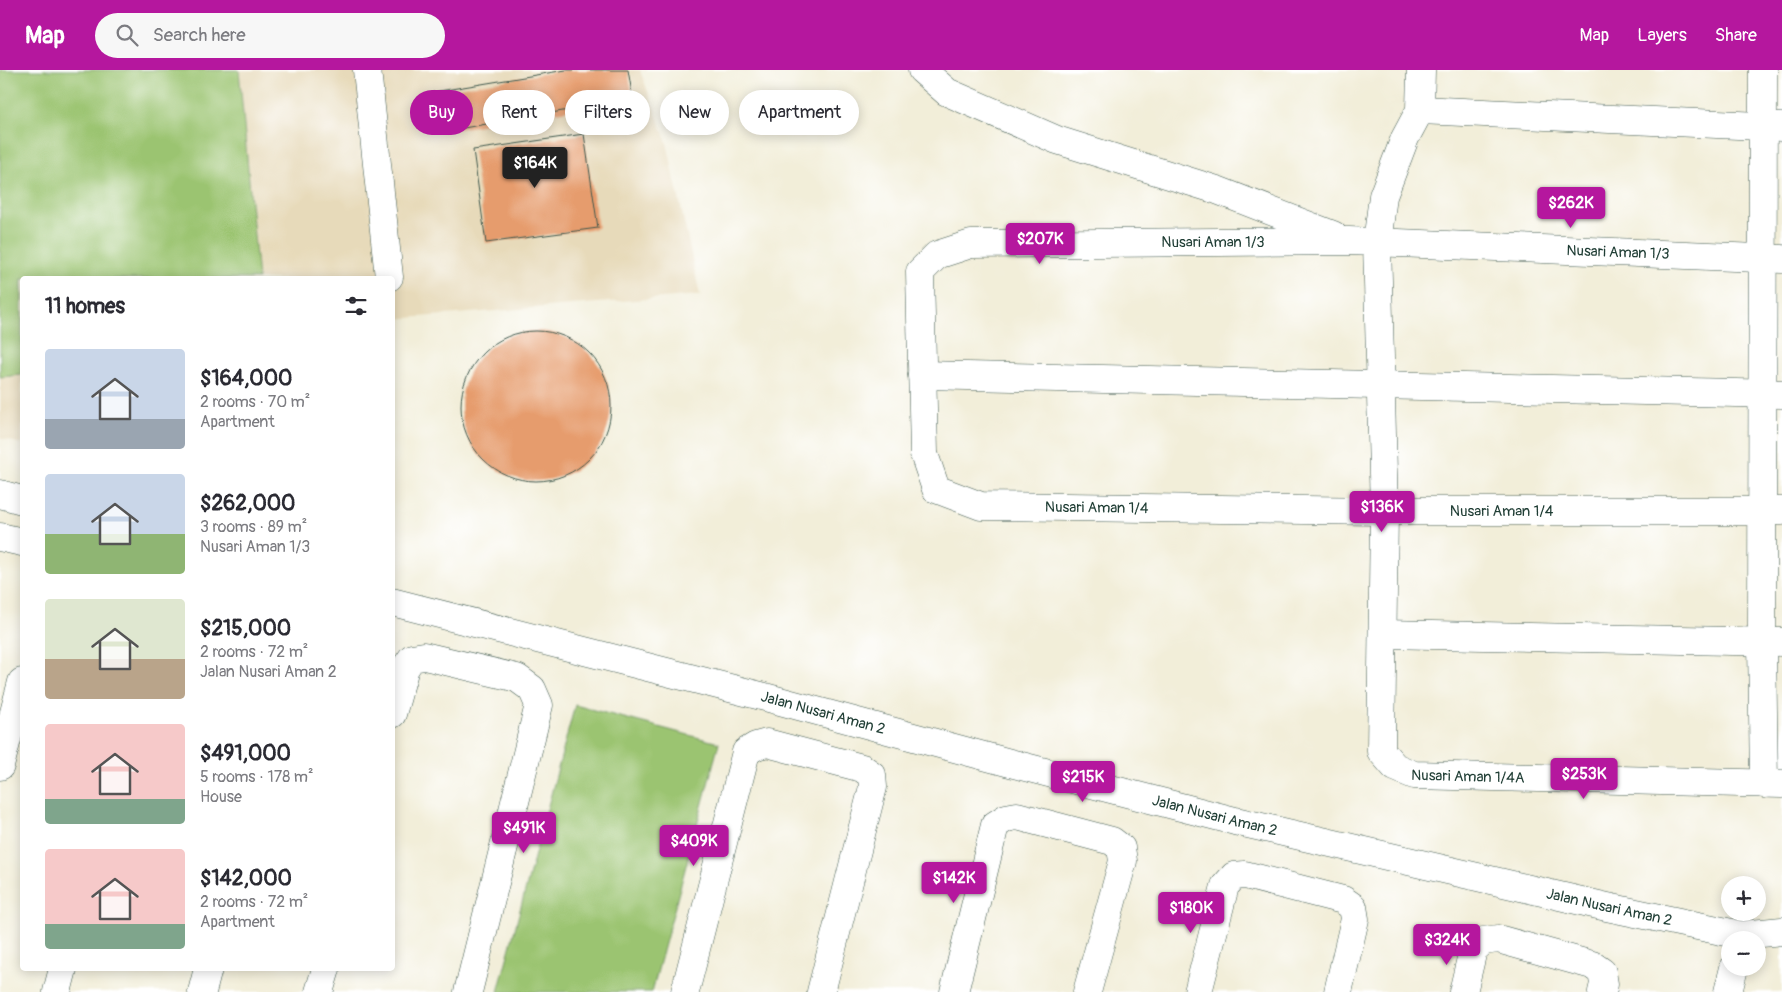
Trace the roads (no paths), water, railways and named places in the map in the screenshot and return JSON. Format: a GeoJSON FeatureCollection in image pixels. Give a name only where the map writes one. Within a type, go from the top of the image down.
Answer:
{"type":"FeatureCollection","features":[{"type":"Feature","properties":{"kind":"street"},"geometry":{"type":"LineString","coordinates":[[367,70],[390,276]]}},
{"type":"Feature","properties":{"kind":"street"},"geometry":{"type":"LineString","coordinates":[[922,70],[947,92],[1056,140],[1217,190],[1349,241]]}},
{"type":"Feature","properties":{"kind":"street"},"geometry":{"type":"LineString","coordinates":[[1421,70],[1420,110],[1405,138],[1384,196],[1377,242],[1384,512],[1382,634],[1772,642]]}},
{"type":"Feature","properties":{"kind":"street"},"geometry":{"type":"LineString","coordinates":[[1763,70],[1773,127],[1773,784]]}},
{"type":"Feature","properties":{"kind":"street"},"geometry":{"type":"LineString","coordinates":[[1420,110],[1773,127]]}},
{"type":"Feature","properties":{"kind":"street","name":"Nusari Aman 1/3"},"geometry":{"type":"LineString","coordinates":[[981,506],[936,489],[924,454],[920,272],[937,255],[971,244],[1349,241],[1773,259]]}},
{"type":"Feature","properties":{"kind":"street"},"geometry":{"type":"LineString","coordinates":[[922,375],[1773,394]]}},
{"type":"Feature","properties":{"kind":"street"},"geometry":{"type":"LineString","coordinates":[[0,494],[20,499]]}},
{"type":"Feature","properties":{"kind":"street","name":"Nusari Aman 1/4"},"geometry":{"type":"LineString","coordinates":[[981,506],[1384,512],[1773,511]]}},
{"type":"Feature","properties":{"kind":"street"},"geometry":{"type":"LineString","coordinates":[[0,537],[20,542]]}},
{"type":"Feature","properties":{"kind":"street","name":"Jalan Nusari Aman 2"},"geometry":{"type":"LineString","coordinates":[[395,603],[765,697],[1236,821],[1721,933]]}},
{"type":"Feature","properties":{"kind":"street","name":"Nusari Aman 1/4A"},"geometry":{"type":"LineString","coordinates":[[1382,634],[1381,751],[1395,767],[1414,775],[1773,784]]}},
{"type":"Feature","properties":{"kind":"street"},"geometry":{"type":"LineString","coordinates":[[395,702],[404,668],[412,658],[424,656],[517,678],[532,689],[539,705],[468,992]]}},
{"type":"Feature","properties":{"kind":"street"},"geometry":{"type":"LineString","coordinates":[[0,766],[20,690]]}},
{"type":"Feature","properties":{"kind":"street"},"geometry":{"type":"LineString","coordinates":[[684,992],[746,752],[756,746],[767,743],[862,768],[872,775],[874,787],[821,992]]}},
{"type":"Feature","properties":{"kind":"street"},"geometry":{"type":"LineString","coordinates":[[954,992],[995,825],[1006,818],[1017,816],[1112,841],[1121,848],[1123,860],[1088,992]]}},
{"type":"Feature","properties":{"kind":"street"},"geometry":{"type":"LineString","coordinates":[[1198,992],[1225,886],[1234,876],[1245,875],[1343,900],[1353,907],[1355,919],[1338,992]]}},
{"type":"Feature","properties":{"kind":"street","name":"Jalan Nusari Aman 2"},"geometry":{"type":"LineString","coordinates":[[1766,933],[1782,931]]}},
{"type":"Feature","properties":{"kind":"street"},"geometry":{"type":"LineString","coordinates":[[1463,992],[1473,950],[1483,941],[1498,939],[1592,965],[1602,972],[1604,984],[1602,992]]}},
{"type":"Feature","properties":{"kind":"street"},"geometry":{"type":"LineString","coordinates":[[57,992],[62,971]]}},
{"type":"Feature","properties":{"kind":"street"},"geometry":{"type":"LineString","coordinates":[[202,992],[207,971]]}},
{"type":"Feature","properties":{"kind":"street"},"geometry":{"type":"LineString","coordinates":[[320,992],[325,971]]}},
{"type":"Feature","properties":{"kind":"street"},"geometry":{"type":"LineString","coordinates":[[1728,992],[1732,976]]}}]}
